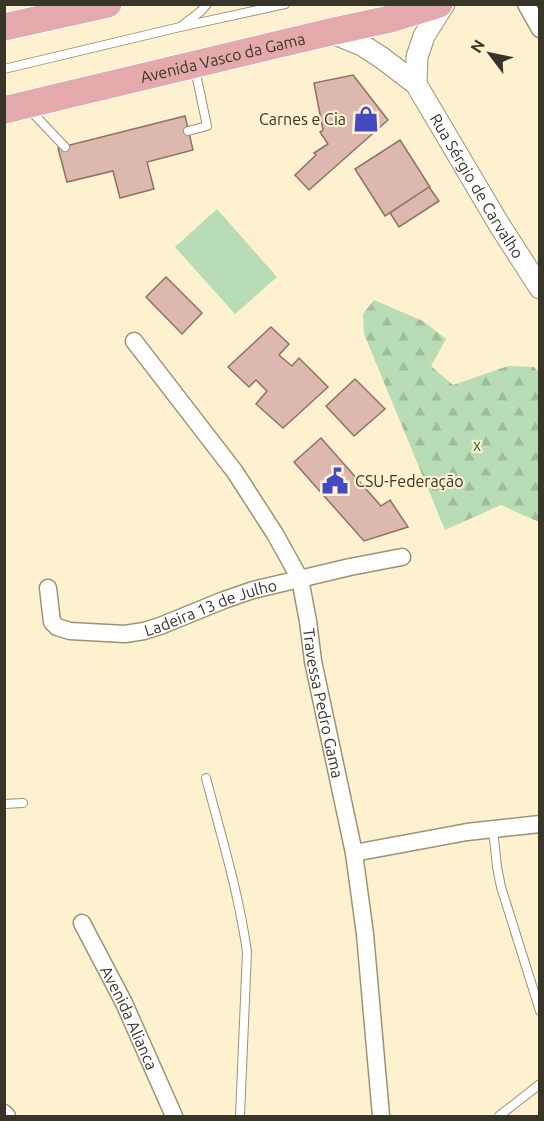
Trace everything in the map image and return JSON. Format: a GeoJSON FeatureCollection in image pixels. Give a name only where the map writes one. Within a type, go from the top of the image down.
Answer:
{"type":"FeatureCollection","features":[{"type":"Feature","properties":{"kind":"main road"},"geometry":{"type":"LineString","coordinates":[[4,27],[108,4]]}},
{"type":"Feature","properties":{"kind":"main road","name":"Avenida Vasco da Gama"},"geometry":{"type":"LineString","coordinates":[[15,108],[390,19],[442,4]]}},
{"type":"Feature","properties":{"kind":"street"},"geometry":{"type":"LineString","coordinates":[[417,84],[417,57],[424,36],[442,4]]}},
{"type":"Feature","properties":{"kind":"street"},"geometry":{"type":"LineString","coordinates":[[526,4],[540,29]]}},
{"type":"Feature","properties":{"kind":"street","name":"Rua Sérgio de Carvalho"},"geometry":{"type":"LineString","coordinates":[[330,32],[362,45],[417,84],[500,226],[540,288]]}},
{"type":"Feature","properties":{"kind":"street","name":"Travessa Pedro Gama"},"geometry":{"type":"LineString","coordinates":[[134,341],[235,472],[275,534],[300,579],[313,661],[354,853],[365,934],[381,1116]]}},
{"type":"Feature","properties":{"kind":"street","name":"Ladeira 13 de Julho"},"geometry":{"type":"LineString","coordinates":[[48,588],[52,622],[57,627],[70,632],[125,634],[160,626],[253,590],[402,557]]}},
{"type":"Feature","properties":{"kind":"street"},"geometry":{"type":"LineString","coordinates":[[354,853],[443,836],[540,824]]}},
{"type":"Feature","properties":{"kind":"street","name":"Avenida Alianca"},"geometry":{"type":"LineString","coordinates":[[82,923],[123,1003],[174,1116]]}},
{"type":"Feature","properties":{"kind":"street"},"geometry":{"type":"LineString","coordinates":[[4,1113],[7,1116]]}},
{"type":"Feature","properties":{"kind":"lane"},"geometry":{"type":"LineString","coordinates":[[180,27],[207,4]]}},
{"type":"Feature","properties":{"kind":"lane"},"geometry":{"type":"LineString","coordinates":[[4,69],[285,4]]}},
{"type":"Feature","properties":{"kind":"lane"},"geometry":{"type":"LineString","coordinates":[[188,131],[207,126],[194,65]]}},
{"type":"Feature","properties":{"kind":"lane"},"geometry":{"type":"LineString","coordinates":[[15,108],[65,147]]}},
{"type":"Feature","properties":{"kind":"lane"},"geometry":{"type":"LineString","coordinates":[[206,778],[236,895],[247,952],[240,1116]]}},
{"type":"Feature","properties":{"kind":"lane"},"geometry":{"type":"LineString","coordinates":[[4,804],[23,803]]}},
{"type":"Feature","properties":{"kind":"lane"},"geometry":{"type":"LineString","coordinates":[[494,829],[501,887],[540,1011]]}},
{"type":"Feature","properties":{"kind":"lane"},"geometry":{"type":"LineString","coordinates":[[499,1116],[540,1084]]}},
{"type":"Feature","properties":{"kind":"green space"},"geometry":{"type":"Polygon","coordinates":[[[217,209],[277,277],[235,314],[175,247],[217,209]]]}},
{"type":"Feature","properties":{"kind":"green space","name":"x"},"geometry":{"type":"Polygon","coordinates":[[[374,300],[423,321],[446,339],[431,366],[453,385],[508,366],[534,367],[539,373],[539,522],[501,505],[445,530],[364,334],[363,314],[374,300]]]}},
{"type":"Feature","properties":{"kind":"building"},"geometry":{"type":"Polygon","coordinates":[[[353,75],[388,120],[309,190],[295,175],[316,155],[314,153],[328,144],[320,132],[323,130],[314,83],[353,75]]]}},
{"type":"Feature","properties":{"kind":"building"},"geometry":{"type":"Polygon","coordinates":[[[185,116],[193,150],[147,162],[154,189],[120,198],[113,171],[67,182],[58,148],[185,116]]]}},
{"type":"Feature","properties":{"kind":"building"},"geometry":{"type":"Polygon","coordinates":[[[400,140],[430,187],[385,216],[355,169],[400,140]]]}},
{"type":"Feature","properties":{"kind":"building"},"geometry":{"type":"Polygon","coordinates":[[[429,187],[439,201],[399,227],[390,213],[429,187]]]}},
{"type":"Feature","properties":{"kind":"building"},"geometry":{"type":"Polygon","coordinates":[[[166,277],[202,313],[182,334],[146,297],[166,277]]]}},
{"type":"Feature","properties":{"kind":"building"},"geometry":{"type":"Polygon","coordinates":[[[271,327],[289,344],[279,355],[292,366],[299,358],[328,387],[283,428],[256,404],[267,391],[256,380],[249,387],[228,367],[271,327]]]}},
{"type":"Feature","properties":{"kind":"building"},"geometry":{"type":"Polygon","coordinates":[[[355,379],[385,409],[354,436],[326,406],[355,379]]]}},
{"type":"Feature","properties":{"kind":"building","name":"CSU-Federação"},"geometry":{"type":"Polygon","coordinates":[[[321,438],[381,506],[390,500],[408,527],[364,541],[294,462],[321,438]]]}},
{"type":"Feature","properties":{"kind":"place","name":"Carnes e Cia"},"geometry":{"type":"Point","coordinates":[366,119]}},
{"type":"Feature","properties":{"kind":"place","name":"CSU-Federação"},"geometry":{"type":"Point","coordinates":[335,481]}}]}
